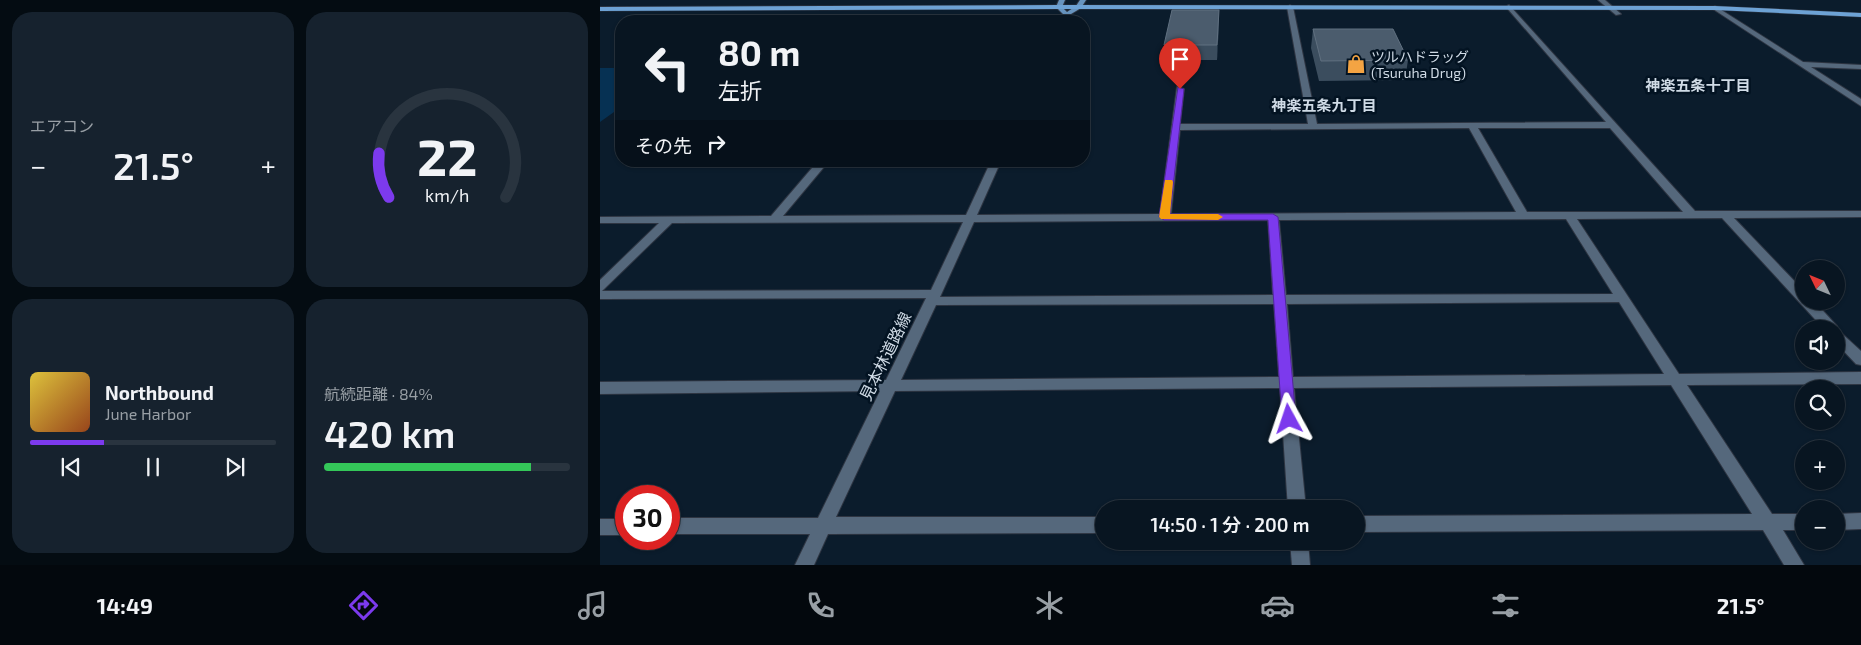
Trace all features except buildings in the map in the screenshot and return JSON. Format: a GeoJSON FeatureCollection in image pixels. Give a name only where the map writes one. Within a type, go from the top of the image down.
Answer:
{"type":"FeatureCollection","features":[{"type":"Feature","properties":{"kind":"highway"},"geometry":{"type":"LineString","coordinates":[[600,9],[1081,3],[1291,11]]}},
{"type":"Feature","properties":{"kind":"highway"},"geometry":{"type":"LineString","coordinates":[[1512,11],[1610,8],[1715,8],[1861,15]]}},
{"type":"Feature","properties":{"kind":"highway"},"geometry":{"type":"LineString","coordinates":[[1090,17],[1291,11],[1512,11],[1726,15],[1861,22]]}},
{"type":"Feature","properties":{"kind":"highway"},"geometry":{"type":"LineString","coordinates":[[600,16],[615,16]]}},
{"type":"Feature","properties":{"kind":"main road"},"geometry":{"type":"LineString","coordinates":[[1060,3],[1064,15]]}},
{"type":"Feature","properties":{"kind":"main road"},"geometry":{"type":"LineString","coordinates":[[1068,15],[1081,3]]}},
{"type":"Feature","properties":{"kind":"street"},"geometry":{"type":"LineString","coordinates":[[1601,0],[1618,14]]}},
{"type":"Feature","properties":{"kind":"street"},"geometry":{"type":"LineString","coordinates":[[1715,8],[1861,102]]}},
{"type":"Feature","properties":{"kind":"street"},"geometry":{"type":"LineString","coordinates":[[1291,11],[1313,126]]}},
{"type":"Feature","properties":{"kind":"street"},"geometry":{"type":"LineString","coordinates":[[1512,11],[1692,215]]}},
{"type":"Feature","properties":{"kind":"street"},"geometry":{"type":"LineString","coordinates":[[1802,64],[1861,67]]}},
{"type":"Feature","properties":{"kind":"street"},"geometry":{"type":"LineString","coordinates":[[1164,217],[1180,89]]}},
{"type":"Feature","properties":{"kind":"street"},"geometry":{"type":"LineString","coordinates":[[1175,127],[1613,125]]}},
{"type":"Feature","properties":{"kind":"street"},"geometry":{"type":"LineString","coordinates":[[1472,126],[1524,215]]}},
{"type":"Feature","properties":{"kind":"street"},"geometry":{"type":"LineString","coordinates":[[774,219],[819,167]]}},
{"type":"Feature","properties":{"kind":"street","name":"見本林道路線"},"geometry":{"type":"LineString","coordinates":[[804,565],[933,298],[993,167]]}},
{"type":"Feature","properties":{"kind":"street"},"geometry":{"type":"LineString","coordinates":[[1724,214],[1795,289]]}},
{"type":"Feature","properties":{"kind":"street"},"geometry":{"type":"LineString","coordinates":[[600,220],[1861,214]]}},
{"type":"Feature","properties":{"kind":"street"},"geometry":{"type":"LineString","coordinates":[[1569,215],[1795,565]]}},
{"type":"Feature","properties":{"kind":"street"},"geometry":{"type":"LineString","coordinates":[[1273,217],[1281,300],[1285,383],[1296,500]]}},
{"type":"Feature","properties":{"kind":"street"},"geometry":{"type":"LineString","coordinates":[[600,287],[670,219]]}},
{"type":"Feature","properties":{"kind":"street"},"geometry":{"type":"LineString","coordinates":[[600,294],[1281,300],[1624,298]]}},
{"type":"Feature","properties":{"kind":"street"},"geometry":{"type":"LineString","coordinates":[[1814,310],[1824,320]]}},
{"type":"Feature","properties":{"kind":"street"},"geometry":{"type":"LineString","coordinates":[[1845,343],[1861,360]]}},
{"type":"Feature","properties":{"kind":"street"},"geometry":{"type":"LineString","coordinates":[[600,388],[1861,378]]}},
{"type":"Feature","properties":{"kind":"street"},"geometry":{"type":"LineString","coordinates":[[1365,524],[1795,522]]}},
{"type":"Feature","properties":{"kind":"street"},"geometry":{"type":"LineString","coordinates":[[1845,522],[1861,522]]}},
{"type":"Feature","properties":{"kind":"street"},"geometry":{"type":"LineString","coordinates":[[680,526],[1095,525]]}},
{"type":"Feature","properties":{"kind":"street"},"geometry":{"type":"LineString","coordinates":[[600,527],[615,527]]}},
{"type":"Feature","properties":{"kind":"street"},"geometry":{"type":"LineString","coordinates":[[1300,550],[1301,565]]}},
{"type":"Feature","properties":{"kind":"shaded area"},"geometry":{"type":"Polygon","coordinates":[[[600,68],[615,68],[615,111],[600,122],[600,68]]]}},
{"type":"Feature","properties":{"kind":"slow traffic"},"geometry":{"type":"LineString","coordinates":[[1169,182],[1164,217],[1218,217]]}},
{"type":"Feature","properties":{"kind":"place","name":"ツルハドラッグ (Tsuruha Drug)"},"geometry":{"type":"Point","coordinates":[1356,64]}},
{"type":"Feature","properties":{"kind":"district","name":"神楽五条十丁目"},"geometry":{"type":"Point","coordinates":[1698,85]}},
{"type":"Feature","properties":{"kind":"district","name":"神楽五条九丁目"},"geometry":{"type":"Point","coordinates":[1324,105]}},
{"type":"Feature","properties":{"kind":"route"},"geometry":{"type":"LineString","coordinates":[[1180,89],[1164,217],[1273,217],[1289,419]]}}]}
